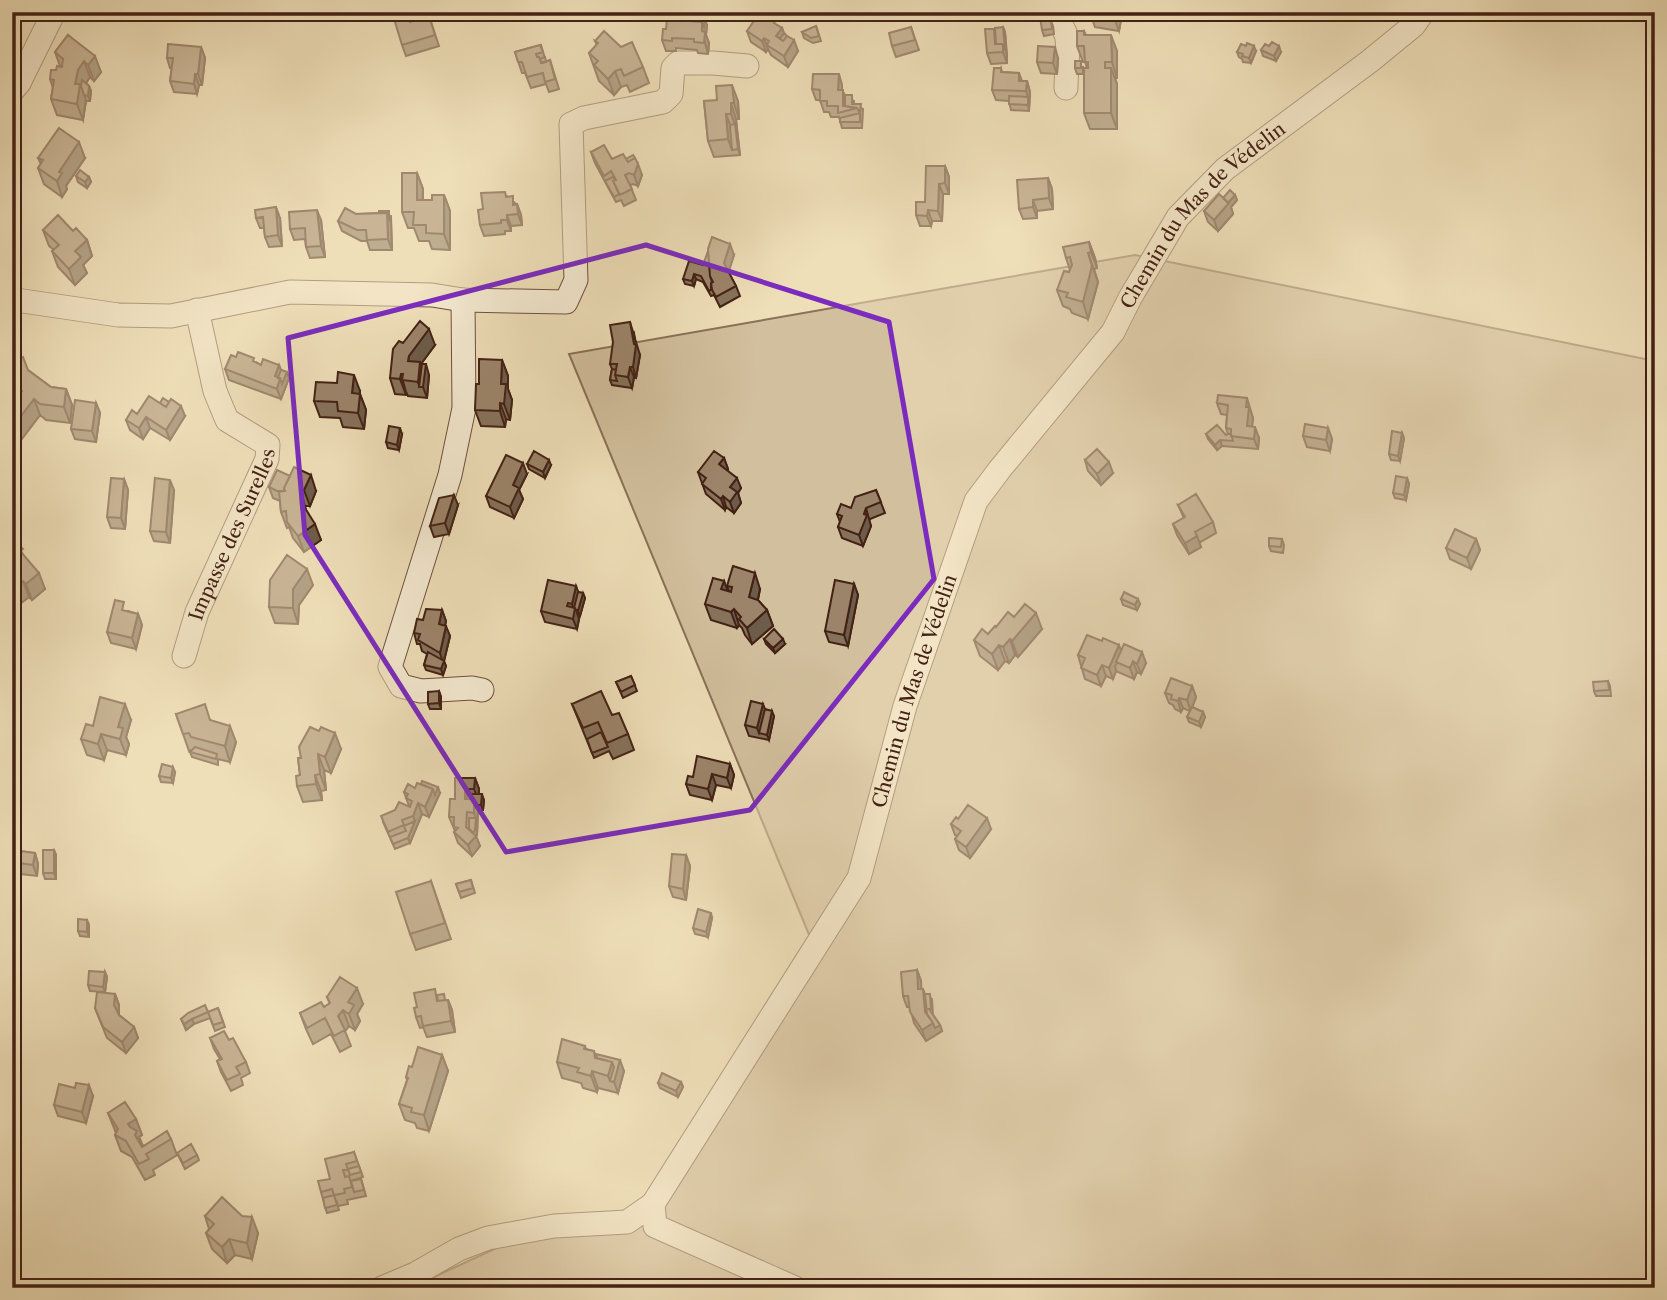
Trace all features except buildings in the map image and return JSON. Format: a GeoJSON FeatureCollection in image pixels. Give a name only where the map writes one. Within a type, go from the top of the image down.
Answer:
{"type":"FeatureCollection","features":[{"type":"Feature","properties":{"kind":"street"},"geometry":{"type":"LineString","coordinates":[[12,92],[54,12]]}},
{"type":"Feature","properties":{"kind":"street"},"geometry":{"type":"LineString","coordinates":[[1055,12],[1067,39],[1066,88]]}},
{"type":"Feature","properties":{"kind":"street","name":"Chemin du Mas de Védelin"},"geometry":{"type":"LineString","coordinates":[[382,1288],[488,1237],[554,1226],[626,1222],[653,1204],[859,878],[905,706],[976,501],[1113,332],[1178,216],[1225,169],[1370,61],[1414,25],[1423,12]]}},
{"type":"Feature","properties":{"kind":"street"},"geometry":{"type":"LineString","coordinates":[[12,297],[16,300],[118,315],[171,316],[290,292],[432,295],[463,300],[566,302],[576,280],[571,124],[584,118],[663,102],[671,94],[673,68],[678,63],[747,66]]}},
{"type":"Feature","properties":{"kind":"street"},"geometry":{"type":"LineString","coordinates":[[463,300],[464,408],[450,475],[390,667],[401,686],[421,691],[472,688],[482,690]]}},
{"type":"Feature","properties":{"kind":"street","name":"Impasse des Surelles"},"geometry":{"type":"LineString","coordinates":[[184,656],[197,612],[267,459],[268,445],[227,419],[215,391],[197,310]]}},
{"type":"Feature","properties":{"kind":"street"},"geometry":{"type":"LineString","coordinates":[[653,1204],[655,1226],[794,1288]]}},
{"type":"Feature","properties":{"kind":"highlighted area"},"geometry":{"type":"Polygon","coordinates":[[[646,245],[889,322],[934,579],[750,810],[506,852],[305,535],[288,338],[646,245]]]}},
{"type":"Feature","properties":{"kind":"shaded area"},"geometry":{"type":"Polygon","coordinates":[[[1135,255],[1655,361],[1655,1288],[410,1288],[510,1242],[624,1228],[677,1184],[810,937],[569,354],[1135,255]]]}}]}
